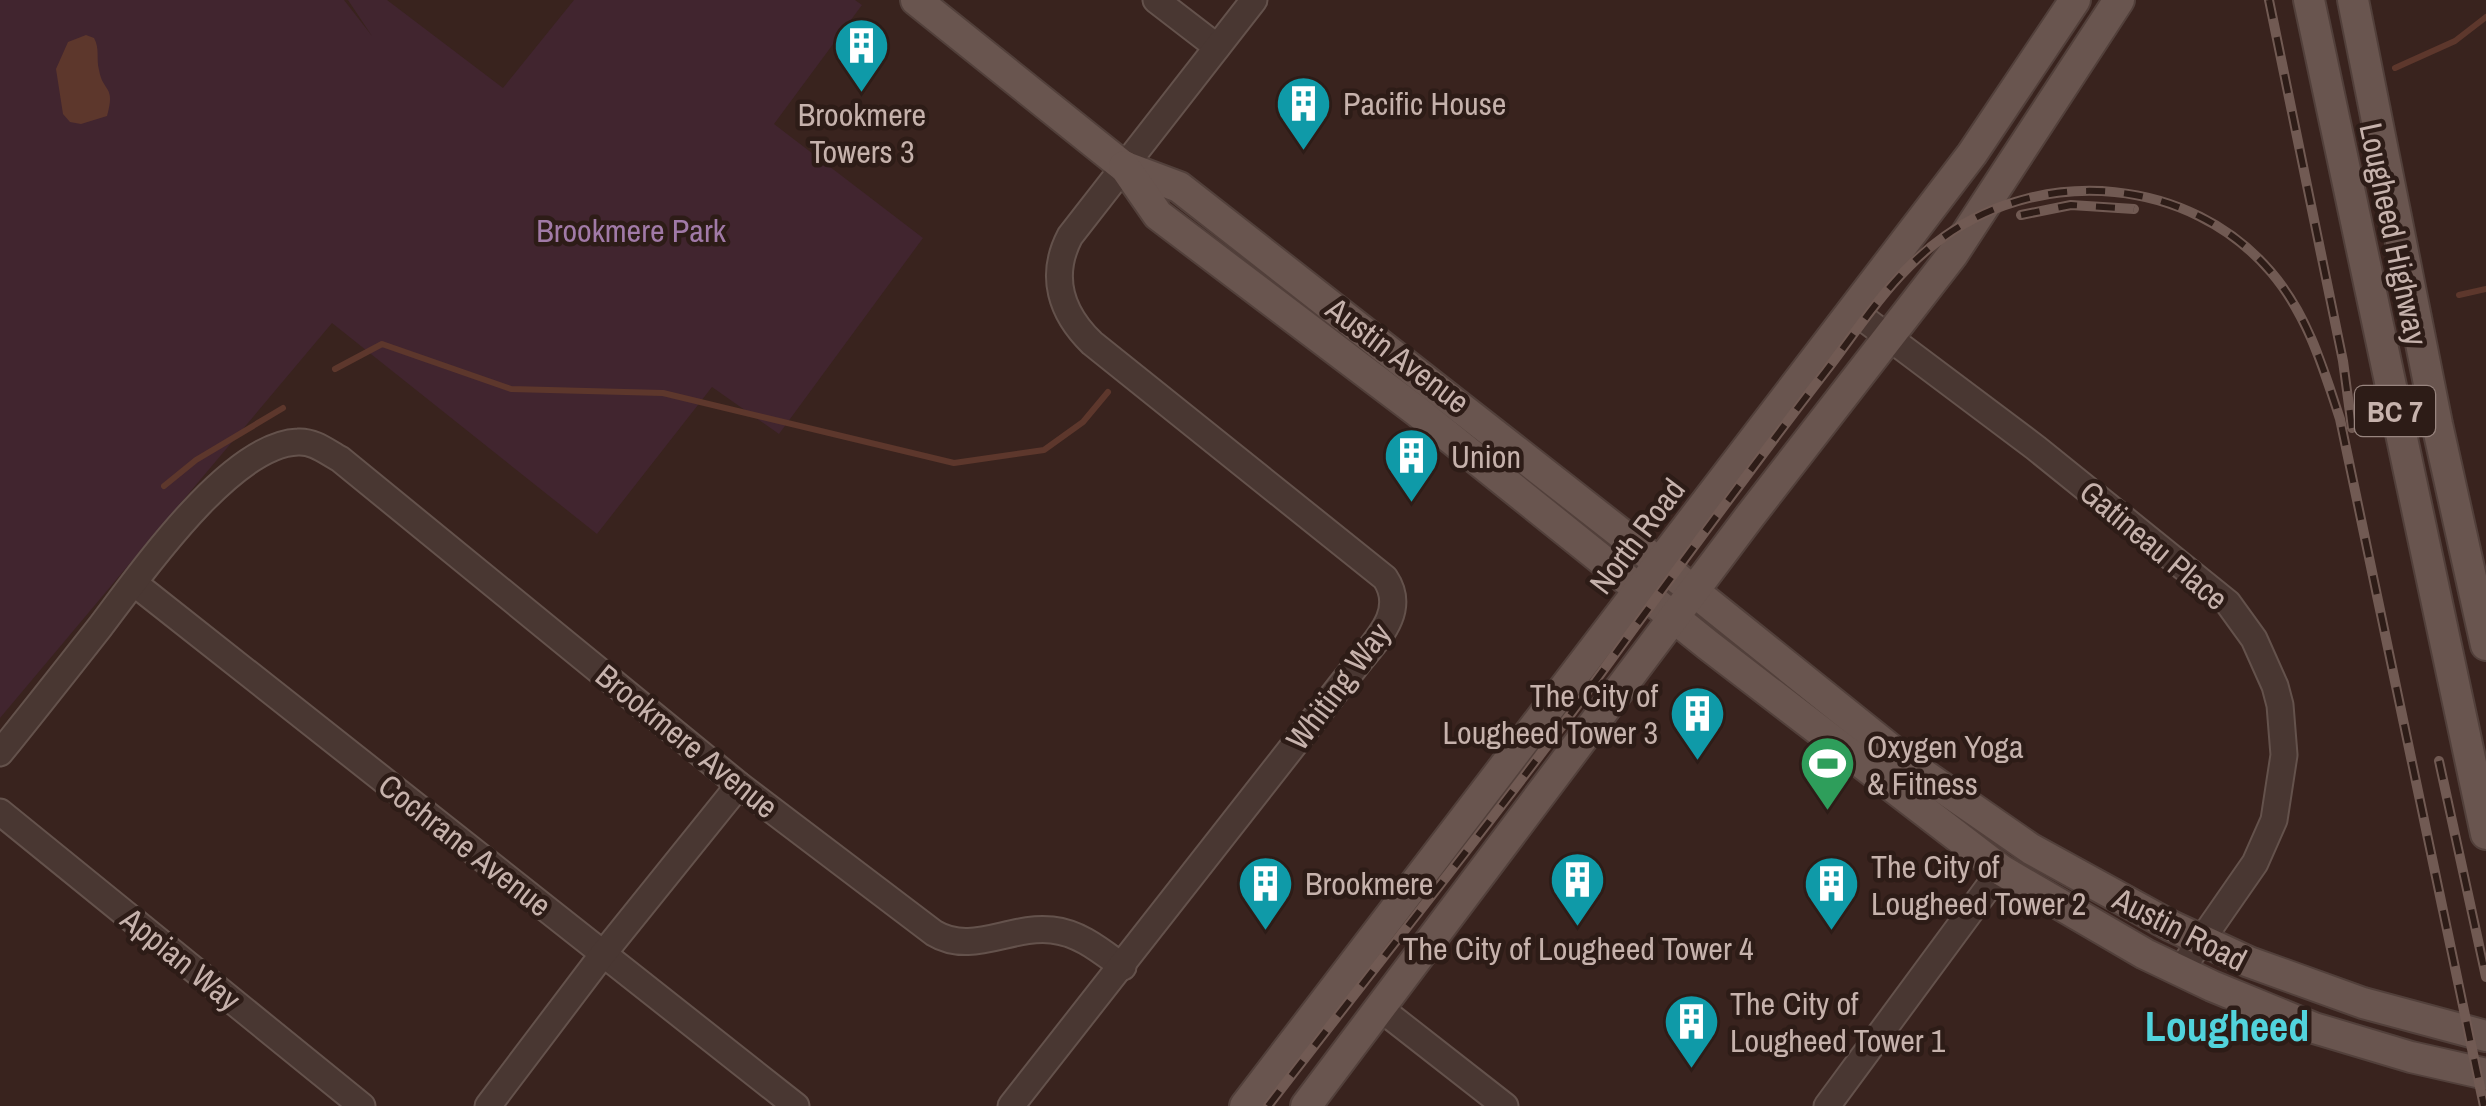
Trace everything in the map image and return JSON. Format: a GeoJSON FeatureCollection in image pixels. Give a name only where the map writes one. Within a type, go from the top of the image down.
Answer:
{"type":"FeatureCollection","features":[{"type":"Feature","properties":{"kind":"main road","name":"Austin Avenue"},"geometry":{"type":"LineString","coordinates":[[916,0],[1124,166],[1158,215],[1660,564]]}},
{"type":"Feature","properties":{"kind":"main road","name":"North Road"},"geometry":{"type":"LineString","coordinates":[[1245,1106],[1972,154],[2075,0]]}},
{"type":"Feature","properties":{"kind":"main road"},"geometry":{"type":"LineString","coordinates":[[1306,1106],[1890,338],[2012,168],[2054,95],[2119,0]]}},
{"type":"Feature","properties":{"kind":"main road","name":"Lougheed Highway"},"geometry":{"type":"LineString","coordinates":[[2309,0],[2486,834]]}},
{"type":"Feature","properties":{"kind":"main road","name":"Lougheed Highway"},"geometry":{"type":"LineString","coordinates":[[2352,0],[2437,424],[2486,645]]}},
{"type":"Feature","properties":{"kind":"main road","name":"Austin Avenue"},"geometry":{"type":"LineString","coordinates":[[1427,400],[1640,591]]}},
{"type":"Feature","properties":{"kind":"main road","name":"Austin Road"},"geometry":{"type":"LineString","coordinates":[[1660,564],[1914,768],[2031,848],[2171,926],[2249,962],[2362,1003],[2482,1030]]}},
{"type":"Feature","properties":{"kind":"main road","name":"Austin Road"},"geometry":{"type":"LineString","coordinates":[[1640,591],[1961,842],[2062,908],[2180,971],[2314,1028],[2486,1074]]}},
{"type":"Feature","properties":{"kind":"main road"},"geometry":{"type":"LineString","coordinates":[[2001,870],[2012,858],[2029,856],[2114,905],[2137,908]]}},
{"type":"Feature","properties":{"kind":"street"},"geometry":{"type":"LineString","coordinates":[[1156,0],[1217,48]]}},
{"type":"Feature","properties":{"kind":"street"},"geometry":{"type":"LineString","coordinates":[[1124,166],[1254,0]]}},
{"type":"Feature","properties":{"kind":"street","name":"Whiting Way"},"geometry":{"type":"LineString","coordinates":[[1011,1106],[1384,628],[1394,603],[1386,578],[1092,342],[1071,318],[1060,294],[1060,257],[1070,236],[1124,166]]}},
{"type":"Feature","properties":{"kind":"street","name":"Gatineau Place"},"geometry":{"type":"LineString","coordinates":[[1851,309],[2036,448],[2228,603],[2254,639],[2276,686],[2280,705],[2284,755],[2274,820],[2256,863],[2180,971]]}},
{"type":"Feature","properties":{"kind":"street","name":"Brookmere Avenue"},"geometry":{"type":"LineString","coordinates":[[134,583],[172,534],[217,488],[250,462],[277,446],[299,442],[316,445],[340,459],[739,785],[944,939],[968,943],[1053,930],[1081,938],[1122,967]]}},
{"type":"Feature","properties":{"kind":"street"},"geometry":{"type":"LineString","coordinates":[[0,753],[134,583]]}},
{"type":"Feature","properties":{"kind":"street","name":"Cochrane Avenue"},"geometry":{"type":"LineString","coordinates":[[134,583],[796,1106]]}},
{"type":"Feature","properties":{"kind":"street"},"geometry":{"type":"LineString","coordinates":[[488,1106],[603,954],[739,785]]}},
{"type":"Feature","properties":{"kind":"street","name":"Appian Way"},"geometry":{"type":"LineString","coordinates":[[0,812],[362,1106]]}},
{"type":"Feature","properties":{"kind":"street"},"geometry":{"type":"LineString","coordinates":[[1827,1106],[2001,870]]}},
{"type":"Feature","properties":{"kind":"street"},"geometry":{"type":"LineString","coordinates":[[1381,1009],[1505,1106]]}},
{"type":"Feature","properties":{"kind":"green space","name":"Brookmere Park"},"geometry":{"type":"Polygon","coordinates":[[[0,0],[344,0],[372,36],[348,0],[387,0],[503,88],[574,0],[855,0],[862,5],[774,124],[923,238],[779,434],[712,387],[597,534],[332,323],[0,718],[0,0]]]}},
{"type":"Feature","properties":{"kind":"shaded area"},"geometry":{"type":"Polygon","coordinates":[[[86,35],[96,42],[99,70],[110,99],[107,116],[81,124],[70,122],[63,114],[56,69],[68,42],[86,35]]]}},
{"type":"Feature","properties":{"kind":"waterway"},"geometry":{"type":"LineString","coordinates":[[2395,68],[2455,41],[2486,17]]}},
{"type":"Feature","properties":{"kind":"waterway"},"geometry":{"type":"LineString","coordinates":[[2459,295],[2486,289]]}},
{"type":"Feature","properties":{"kind":"waterway"},"geometry":{"type":"LineString","coordinates":[[335,369],[382,344],[511,389],[663,393],[954,463],[1044,450],[1083,422],[1108,392]]}},
{"type":"Feature","properties":{"kind":"waterway"},"geometry":{"type":"LineString","coordinates":[[164,486],[196,460],[283,408]]}},
{"type":"Feature","properties":{"kind":"railway"},"geometry":{"type":"LineString","coordinates":[[2269,0],[2343,361],[2352,428]]}},
{"type":"Feature","properties":{"kind":"railway"},"geometry":{"type":"LineString","coordinates":[[1268,1106],[1538,757],[1895,282],[1945,236],[1984,214],[2026,199],[2070,192],[2115,192],[2158,200],[2200,216],[2238,240],[2271,272],[2295,305],[2313,342],[2340,419],[2484,1106]]}},
{"type":"Feature","properties":{"kind":"railway"},"geometry":{"type":"LineString","coordinates":[[2021,215],[2071,205],[2134,209]]}},
{"type":"Feature","properties":{"kind":"railway"},"geometry":{"type":"LineString","coordinates":[[2439,761],[2486,977]]}},
{"type":"Feature","properties":{"kind":"place","name":"Brookmere Towers 3"},"geometry":{"type":"Point","coordinates":[862,94]}},
{"type":"Feature","properties":{"kind":"place","name":"Pacific House"},"geometry":{"type":"Point","coordinates":[1304,152]}},
{"type":"Feature","properties":{"kind":"place","name":"Union"},"geometry":{"type":"Point","coordinates":[1412,505]}},
{"type":"Feature","properties":{"kind":"place","name":"The City of Lougheed Tower 3"},"geometry":{"type":"Point","coordinates":[1697,762]}},
{"type":"Feature","properties":{"kind":"place","name":"Oxygen Yoga & Fitness"},"geometry":{"type":"Point","coordinates":[1828,813]}},
{"type":"Feature","properties":{"kind":"place","name":"The City of Lougheed Tower 4"},"geometry":{"type":"Point","coordinates":[1578,928]}},
{"type":"Feature","properties":{"kind":"place","name":"Brookmere"},"geometry":{"type":"Point","coordinates":[1266,932]}},
{"type":"Feature","properties":{"kind":"place","name":"The City of Lougheed Tower 2"},"geometry":{"type":"Point","coordinates":[1832,933]}},
{"type":"Feature","properties":{"kind":"place","name":"The City of Lougheed Tower 1"},"geometry":{"type":"Point","coordinates":[1691,1070]}},
{"type":"Feature","properties":{"kind":"district","name":"Lougheed"},"geometry":{"type":"Point","coordinates":[2227,1026]}}]}
